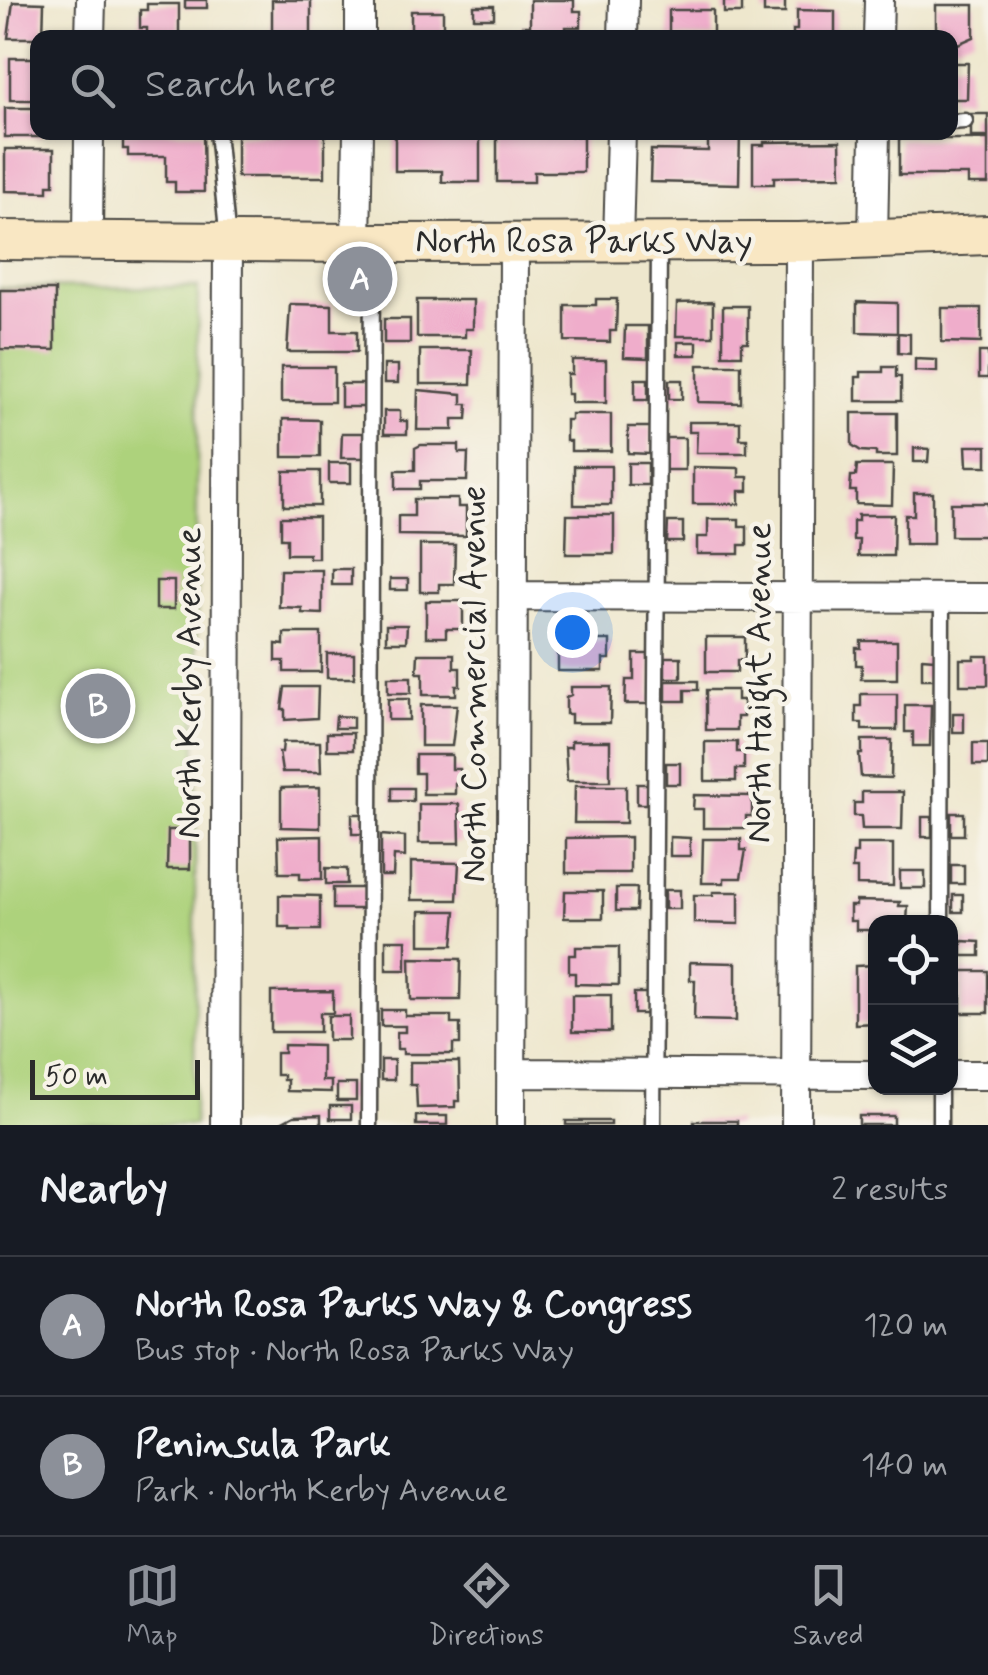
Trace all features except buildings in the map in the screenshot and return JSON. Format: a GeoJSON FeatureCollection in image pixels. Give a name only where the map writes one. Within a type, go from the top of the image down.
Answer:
{"type":"FeatureCollection","features":[{"type":"Feature","properties":{"kind":"street"},"geometry":{"type":"LineString","coordinates":[[90,30],[91,0]]}},
{"type":"Feature","properties":{"kind":"street"},"geometry":{"type":"LineString","coordinates":[[360,0],[360,30]]}},
{"type":"Feature","properties":{"kind":"street"},"geometry":{"type":"LineString","coordinates":[[623,30],[624,0]]}},
{"type":"Feature","properties":{"kind":"street"},"geometry":{"type":"LineString","coordinates":[[878,30],[879,0]]}},
{"type":"Feature","properties":{"kind":"street"},"geometry":{"type":"LineString","coordinates":[[88,241],[90,140]]}},
{"type":"Feature","properties":{"kind":"street"},"geometry":{"type":"LineString","coordinates":[[358,140],[364,244]]}},
{"type":"Feature","properties":{"kind":"street"},"geometry":{"type":"LineString","coordinates":[[618,242],[621,140]]}},
{"type":"Feature","properties":{"kind":"street"},"geometry":{"type":"LineString","coordinates":[[872,240],[875,140]]}},
{"type":"Feature","properties":{"kind":"street","name":"North Rosa Parks Way"},"geometry":{"type":"LineString","coordinates":[[0,240],[364,244],[799,242],[988,235]]}},
{"type":"Feature","properties":{"kind":"street","name":"North Kerby Avenue"},"geometry":{"type":"LineString","coordinates":[[225,1125],[228,242]]}},
{"type":"Feature","properties":{"kind":"street","name":"North Commercial Avenue"},"geometry":{"type":"LineString","coordinates":[[510,1125],[514,242]]}},
{"type":"Feature","properties":{"kind":"street","name":"North Haight Avenue"},"geometry":{"type":"LineString","coordinates":[[796,1125],[799,242]]}},
{"type":"Feature","properties":{"kind":"street"},"geometry":{"type":"LineString","coordinates":[[513,596],[988,598]]}},
{"type":"Feature","properties":{"kind":"street"},"geometry":{"type":"LineString","coordinates":[[511,1073],[868,1075]]}},
{"type":"Feature","properties":{"kind":"street"},"geometry":{"type":"LineString","coordinates":[[958,1075],[988,1075]]}},
{"type":"Feature","properties":{"kind":"lane"},"geometry":{"type":"LineString","coordinates":[[219,140],[228,242]]}},
{"type":"Feature","properties":{"kind":"lane"},"geometry":{"type":"LineString","coordinates":[[653,1125],[659,242]]}},
{"type":"Feature","properties":{"kind":"lane"},"geometry":{"type":"LineString","coordinates":[[364,244],[368,1125]]}},
{"type":"Feature","properties":{"kind":"lane"},"geometry":{"type":"LineString","coordinates":[[941,915],[942,598]]}},
{"type":"Feature","properties":{"kind":"lane"},"geometry":{"type":"LineString","coordinates":[[940,1095],[940,1125]]}},
{"type":"Feature","properties":{"kind":"green space"},"geometry":{"type":"Polygon","coordinates":[[[198,287],[194,1125],[0,1125],[0,288],[198,287]]]}},
{"type":"Feature","properties":{"kind":"place","name":"North Rosa Parks Way & Congress"},"geometry":{"type":"Point","coordinates":[360,279]}},
{"type":"Feature","properties":{"kind":"place","name":"Peninsula Park"},"geometry":{"type":"Point","coordinates":[98,706]}}]}
